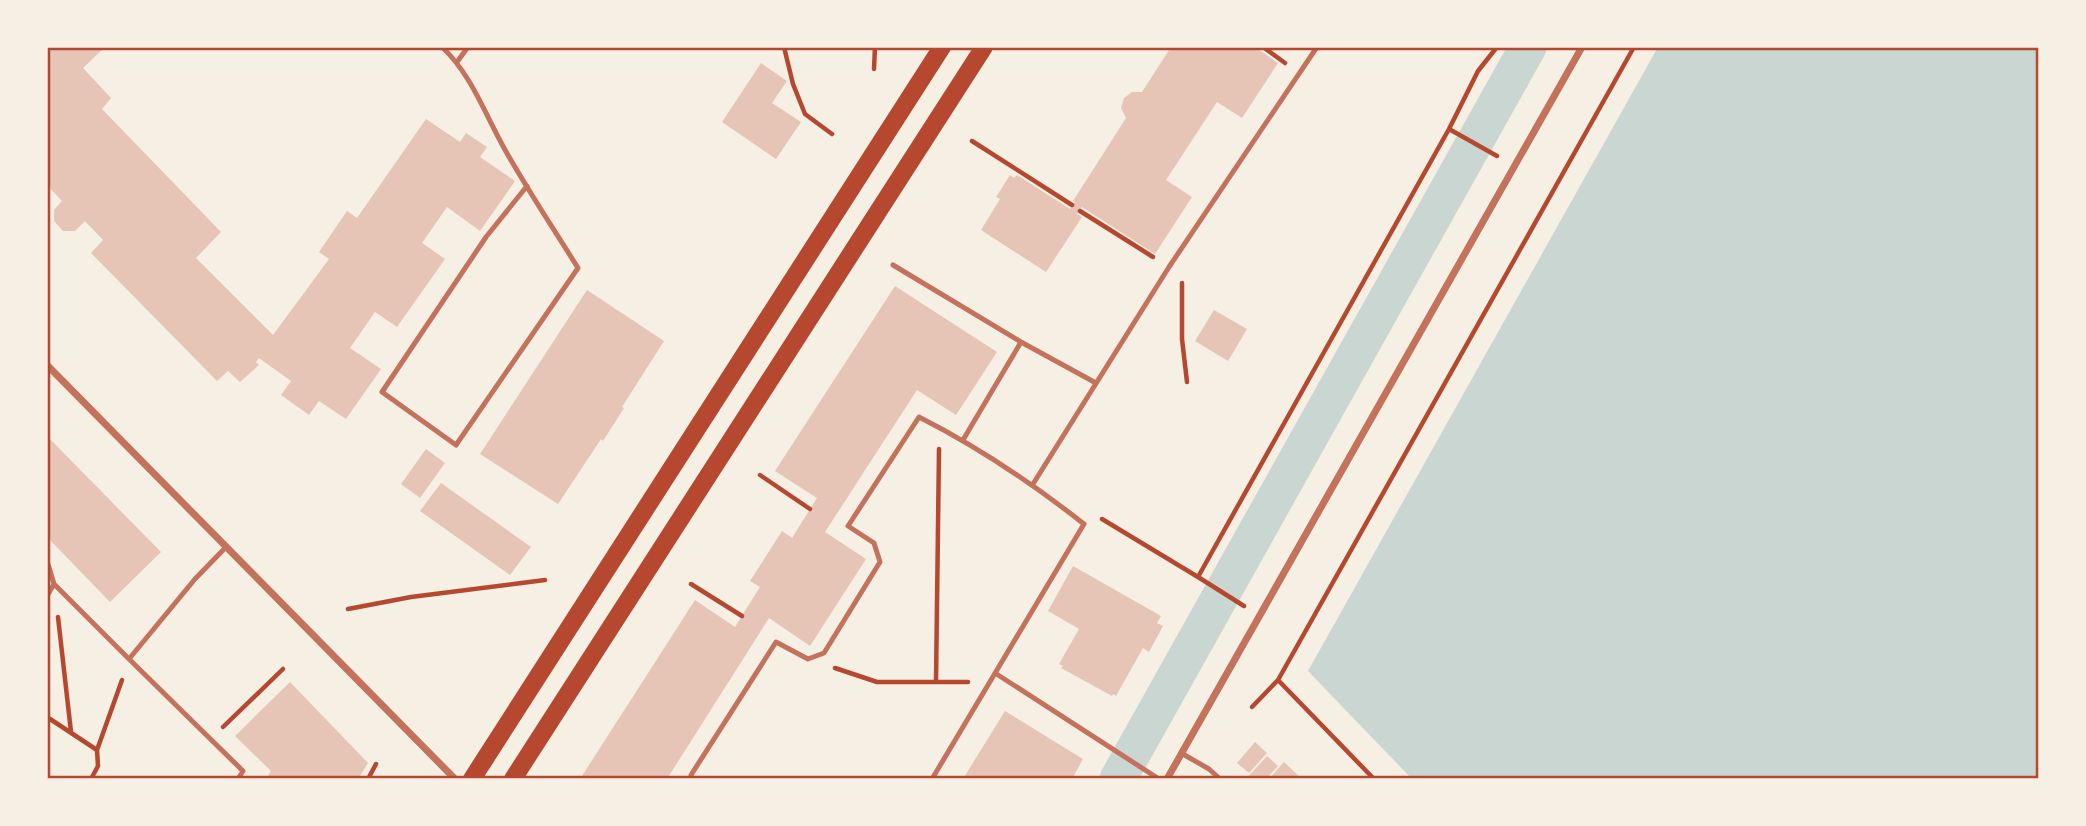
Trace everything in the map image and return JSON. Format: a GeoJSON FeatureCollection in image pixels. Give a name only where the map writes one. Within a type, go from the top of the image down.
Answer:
{"type":"FeatureCollection","features":[{"type":"Feature","properties":{"kind":"main road"},"geometry":{"type":"LineString","coordinates":[[472,779],[942,47]]}},
{"type":"Feature","properties":{"kind":"main road"},"geometry":{"type":"LineString","coordinates":[[513,779],[984,47]]}},
{"type":"Feature","properties":{"kind":"street"},"geometry":{"type":"LineString","coordinates":[[1167,779],[1582,47]]}},
{"type":"Feature","properties":{"kind":"street"},"geometry":{"type":"LineString","coordinates":[[47,365],[454,779]]}},
{"type":"Feature","properties":{"kind":"lane"},"geometry":{"type":"LineString","coordinates":[[442,47],[457,62],[505,150],[578,268],[456,445],[382,392],[486,237],[527,186]]}},
{"type":"Feature","properties":{"kind":"lane"},"geometry":{"type":"LineString","coordinates":[[457,62],[468,47]]}},
{"type":"Feature","properties":{"kind":"lane"},"geometry":{"type":"LineString","coordinates":[[1033,484],[1169,268],[1317,47]]}},
{"type":"Feature","properties":{"kind":"lane"},"geometry":{"type":"LineString","coordinates":[[893,265],[1021,342],[1096,383]]}},
{"type":"Feature","properties":{"kind":"lane"},"geometry":{"type":"LineString","coordinates":[[963,440],[1021,342]]}},
{"type":"Feature","properties":{"kind":"lane"},"geometry":{"type":"LineString","coordinates":[[692,779],[691,775],[776,642],[808,659],[824,653],[880,562],[874,543],[848,526],[919,417],[963,440],[1033,484],[1084,524],[932,779]]}},
{"type":"Feature","properties":{"kind":"lane"},"geometry":{"type":"LineString","coordinates":[[129,659],[195,579],[226,547]]}},
{"type":"Feature","properties":{"kind":"lane"},"geometry":{"type":"LineString","coordinates":[[47,561],[54,584],[243,771],[238,779]]}},
{"type":"Feature","properties":{"kind":"lane"},"geometry":{"type":"LineString","coordinates":[[47,596],[54,584]]}},
{"type":"Feature","properties":{"kind":"lane"},"geometry":{"type":"LineString","coordinates":[[995,673],[1159,779]]}},
{"type":"Feature","properties":{"kind":"lane"},"geometry":{"type":"LineString","coordinates":[[1181,753],[1209,769],[1220,779]]}},
{"type":"Feature","properties":{"kind":"path"},"geometry":{"type":"LineString","coordinates":[[784,47],[793,84],[805,114],[832,134]]}},
{"type":"Feature","properties":{"kind":"path"},"geometry":{"type":"LineString","coordinates":[[874,69],[875,47]]}},
{"type":"Feature","properties":{"kind":"path"},"geometry":{"type":"LineString","coordinates":[[1198,577],[1449,129],[1478,71],[1497,47]]}},
{"type":"Feature","properties":{"kind":"path"},"geometry":{"type":"LineString","coordinates":[[1252,707],[1278,680],[1634,47]]}},
{"type":"Feature","properties":{"kind":"path"},"geometry":{"type":"LineString","coordinates":[[1449,129],[1488,151]]}},
{"type":"Feature","properties":{"kind":"path"},"geometry":{"type":"LineString","coordinates":[[972,141],[1072,205]]}},
{"type":"Feature","properties":{"kind":"path"},"geometry":{"type":"LineString","coordinates":[[1080,211],[1169,268],[1182,282],[1182,339],[1187,382]]}},
{"type":"Feature","properties":{"kind":"path"},"geometry":{"type":"LineString","coordinates":[[936,682],[940,428]]}},
{"type":"Feature","properties":{"kind":"path"},"geometry":{"type":"LineString","coordinates":[[760,475],[810,509]]}},
{"type":"Feature","properties":{"kind":"path"},"geometry":{"type":"LineString","coordinates":[[1093,515],[1236,601]]}},
{"type":"Feature","properties":{"kind":"path"},"geometry":{"type":"LineString","coordinates":[[348,609],[411,597],[545,580]]}},
{"type":"Feature","properties":{"kind":"path"},"geometry":{"type":"LineString","coordinates":[[54,584],[71,732]]}},
{"type":"Feature","properties":{"kind":"path"},"geometry":{"type":"LineString","coordinates":[[691,584],[742,616]]}},
{"type":"Feature","properties":{"kind":"path"},"geometry":{"type":"LineString","coordinates":[[91,779],[99,766],[97,750],[129,659]]}},
{"type":"Feature","properties":{"kind":"path"},"geometry":{"type":"LineString","coordinates":[[808,659],[877,682],[990,682]]}},
{"type":"Feature","properties":{"kind":"path"},"geometry":{"type":"LineString","coordinates":[[210,739],[283,669]]}},
{"type":"Feature","properties":{"kind":"path"},"geometry":{"type":"LineString","coordinates":[[1278,680],[1374,779]]}},
{"type":"Feature","properties":{"kind":"path"},"geometry":{"type":"LineString","coordinates":[[47,717],[97,750]]}},
{"type":"Feature","properties":{"kind":"path"},"geometry":{"type":"LineString","coordinates":[[368,779],[376,764]]}},
{"type":"Feature","properties":{"kind":"shaded area"},"geometry":{"type":"Polygon","coordinates":[[[1658,47],[2039,47],[2039,779],[1412,779],[1308,671],[1658,47]]]}},
{"type":"Feature","properties":{"kind":"building"},"geometry":{"type":"Polygon","coordinates":[[[47,47],[105,47],[83,68],[111,98],[102,109],[221,232],[196,258],[273,335],[329,259],[319,252],[347,211],[357,218],[426,119],[460,142],[466,133],[487,147],[480,157],[515,181],[480,231],[447,207],[422,243],[445,259],[397,327],[375,312],[350,348],[381,369],[346,419],[319,401],[309,415],[281,395],[291,381],[259,358],[256,362],[259,365],[240,382],[228,371],[217,381],[91,253],[103,240],[85,221],[75,231],[63,231],[54,221],[54,210],[62,201],[47,185],[47,47]]]}},
{"type":"Feature","properties":{"kind":"building"},"geometry":{"type":"Polygon","coordinates":[[[1171,47],[1255,47],[1278,63],[1242,118],[1217,102],[1166,180],[1192,197],[1155,254],[1082,207],[1077,214],[1082,217],[1046,272],[981,230],[1000,199],[996,197],[1010,175],[1014,178],[1017,175],[1070,209],[1126,118],[1121,108],[1124,98],[1132,92],[1142,92],[1171,47]]]}},
{"type":"Feature","properties":{"kind":"building"},"geometry":{"type":"Polygon","coordinates":[[[761,63],[787,81],[772,103],[801,122],[776,159],[722,122],[761,63]]]}},
{"type":"Feature","properties":{"kind":"building"},"geometry":{"type":"Polygon","coordinates":[[[895,286],[997,352],[956,415],[917,390],[825,532],[866,559],[810,646],[769,618],[667,779],[580,779],[695,600],[735,627],[760,587],[750,581],[782,531],[792,538],[817,498],[775,471],[895,286]]]}},
{"type":"Feature","properties":{"kind":"building"},"geometry":{"type":"Polygon","coordinates":[[[587,290],[664,341],[603,441],[601,439],[558,504],[480,454],[587,290]]]}},
{"type":"Feature","properties":{"kind":"building"},"geometry":{"type":"Polygon","coordinates":[[[1214,310],[1247,329],[1228,361],[1195,341],[1214,310]]]}},
{"type":"Feature","properties":{"kind":"building"},"geometry":{"type":"Polygon","coordinates":[[[47,436],[161,552],[110,602],[47,537],[47,436]]]}},
{"type":"Feature","properties":{"kind":"building"},"geometry":{"type":"Polygon","coordinates":[[[426,449],[445,463],[420,498],[401,484],[426,449]]]}},
{"type":"Feature","properties":{"kind":"building"},"geometry":{"type":"Polygon","coordinates":[[[441,483],[531,547],[510,575],[420,511],[441,483]]]}},
{"type":"Feature","properties":{"kind":"building"},"geometry":{"type":"Polygon","coordinates":[[[1073,566],[1161,616],[1157,623],[1163,626],[1149,652],[1143,648],[1116,696],[1061,668],[1063,666],[1059,664],[1079,629],[1048,611],[1073,566]]]}},
{"type":"Feature","properties":{"kind":"building"},"geometry":{"type":"Polygon","coordinates":[[[290,682],[368,763],[358,779],[266,779],[271,771],[235,736],[290,682]]]}},
{"type":"Feature","properties":{"kind":"building"},"geometry":{"type":"Polygon","coordinates":[[[1005,711],[1083,759],[1072,779],[963,779],[1005,711]]]}},
{"type":"Feature","properties":{"kind":"building"},"geometry":{"type":"Polygon","coordinates":[[[1255,742],[1267,753],[1249,773],[1237,763],[1255,742]]]}},
{"type":"Feature","properties":{"kind":"building"},"geometry":{"type":"Polygon","coordinates":[[[1267,756],[1278,766],[1266,779],[1246,779],[1267,756]]]}},
{"type":"Feature","properties":{"kind":"building"},"geometry":{"type":"Polygon","coordinates":[[[1284,762],[1302,779],[1269,779],[1284,762]]]}},
{"type":"Feature","properties":{"kind":"waterway"},"geometry":{"type":"LineString","coordinates":[[1118,779],[1528,47]]}}]}
